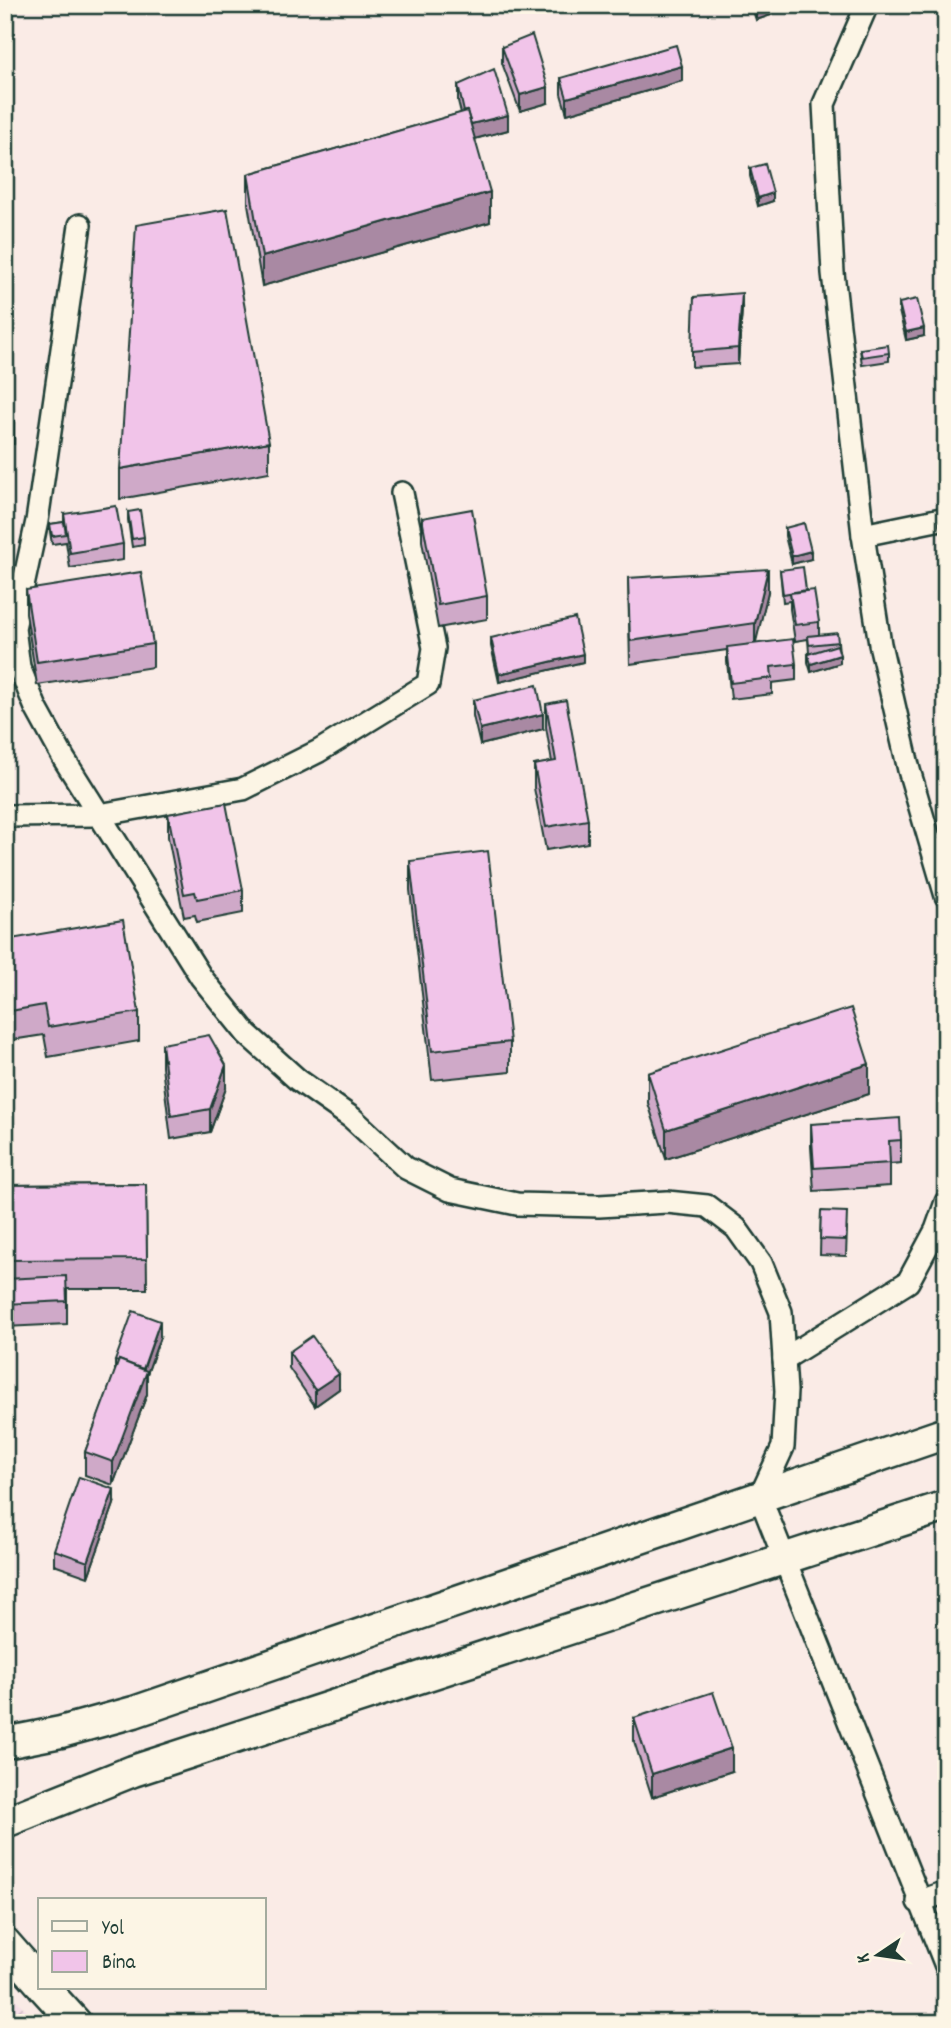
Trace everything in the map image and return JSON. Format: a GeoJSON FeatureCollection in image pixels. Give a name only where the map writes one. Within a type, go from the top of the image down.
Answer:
{"type":"FeatureCollection","features":[{"type":"Feature","properties":{"kind":"street"},"geometry":{"type":"LineString","coordinates":[[867,5],[824,104],[833,274],[863,535],[880,644],[909,770],[946,896]]}},
{"type":"Feature","properties":{"kind":"street"},"geometry":{"type":"LineString","coordinates":[[80,225],[37,521],[14,628],[19,667],[36,708],[99,815],[201,977],[247,1034],[298,1080],[352,1118],[406,1168],[450,1190],[517,1204],[599,1206],[667,1202],[707,1206],[736,1228],[761,1263],[781,1312],[786,1391],[783,1447],[760,1497],[918,1902],[946,1966]]}},
{"type":"Feature","properties":{"kind":"street"},"geometry":{"type":"LineString","coordinates":[[5,816],[99,815],[243,789],[319,751],[428,684],[434,648],[402,493]]}},
{"type":"Feature","properties":{"kind":"street"},"geometry":{"type":"LineString","coordinates":[[863,535],[946,518]]}},
{"type":"Feature","properties":{"kind":"street"},"geometry":{"type":"LineString","coordinates":[[784,1359],[908,1282],[936,1230],[946,1202]]}},
{"type":"Feature","properties":{"kind":"street"},"geometry":{"type":"LineString","coordinates":[[5,1742],[61,1732],[134,1712],[946,1433]]}},
{"type":"Feature","properties":{"kind":"street"},"geometry":{"type":"LineString","coordinates":[[5,1822],[133,1771],[785,1561],[946,1506]]}},
{"type":"Feature","properties":{"kind":"street"},"geometry":{"type":"LineString","coordinates":[[918,1902],[946,1892]]}},
{"type":"Feature","properties":{"kind":"street"},"geometry":{"type":"LineString","coordinates":[[5,1943],[38,1981]]}},
{"type":"Feature","properties":{"kind":"street"},"geometry":{"type":"LineString","coordinates":[[46,1990],[76,2023]]}},
{"type":"Feature","properties":{"kind":"shaded area"},"geometry":{"type":"Polygon","coordinates":[[[5,1987],[37,2023],[5,2023],[5,1987]]]}},
{"type":"Feature","properties":{"kind":"building"},"geometry":{"type":"Polygon","coordinates":[[[532,35],[548,87],[520,95],[502,47],[532,35]]]}},
{"type":"Feature","properties":{"kind":"building"},"geometry":{"type":"Polygon","coordinates":[[[676,45],[682,66],[567,98],[561,78],[676,45]]]}},
{"type":"Feature","properties":{"kind":"building"},"geometry":{"type":"Polygon","coordinates":[[[494,69],[508,115],[471,124],[467,111],[464,112],[458,85],[494,69]]]}},
{"type":"Feature","properties":{"kind":"building"},"geometry":{"type":"Polygon","coordinates":[[[467,111],[490,192],[262,257],[248,174],[467,111]]]}},
{"type":"Feature","properties":{"kind":"building"},"geometry":{"type":"Polygon","coordinates":[[[765,164],[773,193],[758,198],[750,168],[765,164]]]}},
{"type":"Feature","properties":{"kind":"building"},"geometry":{"type":"Polygon","coordinates":[[[227,209],[269,442],[120,469],[136,225],[227,209]]]}},
{"type":"Feature","properties":{"kind":"building"},"geometry":{"type":"Polygon","coordinates":[[[742,293],[738,348],[692,352],[694,297],[742,293]]]}},
{"type":"Feature","properties":{"kind":"building"},"geometry":{"type":"Polygon","coordinates":[[[917,299],[924,328],[906,332],[899,303],[917,299]]]}},
{"type":"Feature","properties":{"kind":"building"},"geometry":{"type":"Polygon","coordinates":[[[888,345],[889,353],[862,357],[860,349],[888,345]]]}},
{"type":"Feature","properties":{"kind":"building"},"geometry":{"type":"Polygon","coordinates":[[[5,419],[14,420],[14,436],[5,436],[5,419]]]}},
{"type":"Feature","properties":{"kind":"building"},"geometry":{"type":"Polygon","coordinates":[[[946,500],[946,526],[939,502],[946,500]]]}},
{"type":"Feature","properties":{"kind":"building"},"geometry":{"type":"Polygon","coordinates":[[[116,506],[123,544],[70,553],[64,514],[116,506]]]}},
{"type":"Feature","properties":{"kind":"building"},"geometry":{"type":"Polygon","coordinates":[[[472,509],[487,596],[438,605],[422,518],[472,509]]]}},
{"type":"Feature","properties":{"kind":"building"},"geometry":{"type":"Polygon","coordinates":[[[140,510],[144,537],[132,539],[128,512],[140,510]]]}},
{"type":"Feature","properties":{"kind":"building"},"geometry":{"type":"Polygon","coordinates":[[[64,522],[66,534],[52,536],[50,524],[64,522]]]}},
{"type":"Feature","properties":{"kind":"building"},"geometry":{"type":"Polygon","coordinates":[[[804,523],[811,551],[792,556],[785,528],[804,523]]]}},
{"type":"Feature","properties":{"kind":"building"},"geometry":{"type":"Polygon","coordinates":[[[803,567],[806,590],[783,594],[780,570],[803,567]]]}},
{"type":"Feature","properties":{"kind":"building"},"geometry":{"type":"Polygon","coordinates":[[[768,569],[755,623],[630,641],[628,578],[768,569]]]}},
{"type":"Feature","properties":{"kind":"building"},"geometry":{"type":"Polygon","coordinates":[[[141,572],[153,644],[37,662],[26,590],[141,572]]]}},
{"type":"Feature","properties":{"kind":"building"},"geometry":{"type":"Polygon","coordinates":[[[814,590],[819,622],[795,625],[790,593],[814,590]]]}},
{"type":"Feature","properties":{"kind":"building"},"geometry":{"type":"Polygon","coordinates":[[[575,618],[583,654],[499,674],[491,638],[575,618]]]}},
{"type":"Feature","properties":{"kind":"building"},"geometry":{"type":"Polygon","coordinates":[[[837,633],[838,642],[809,645],[808,636],[837,633]]]}},
{"type":"Feature","properties":{"kind":"building"},"geometry":{"type":"Polygon","coordinates":[[[793,639],[796,664],[771,667],[772,678],[731,683],[727,647],[793,639]]]}},
{"type":"Feature","properties":{"kind":"building"},"geometry":{"type":"Polygon","coordinates":[[[837,645],[840,655],[811,664],[808,654],[837,645]]]}},
{"type":"Feature","properties":{"kind":"building"},"geometry":{"type":"Polygon","coordinates":[[[537,685],[543,714],[480,729],[473,700],[537,685]]]}},
{"type":"Feature","properties":{"kind":"building"},"geometry":{"type":"Polygon","coordinates":[[[566,700],[588,820],[546,827],[534,765],[556,761],[546,704],[566,700]]]}},
{"type":"Feature","properties":{"kind":"building"},"geometry":{"type":"Polygon","coordinates":[[[226,803],[243,890],[197,899],[195,892],[184,894],[168,814],[226,803]]]}},
{"type":"Feature","properties":{"kind":"building"},"geometry":{"type":"Polygon","coordinates":[[[488,851],[510,1042],[432,1051],[410,861],[488,851]]]}},
{"type":"Feature","properties":{"kind":"building"},"geometry":{"type":"Polygon","coordinates":[[[123,920],[139,1012],[48,1027],[44,1005],[5,1012],[5,940],[123,920]]]}},
{"type":"Feature","properties":{"kind":"building"},"geometry":{"type":"Polygon","coordinates":[[[851,1008],[869,1064],[666,1130],[648,1073],[851,1008]]]}},
{"type":"Feature","properties":{"kind":"building"},"geometry":{"type":"Polygon","coordinates":[[[209,1035],[226,1065],[210,1109],[171,1116],[162,1044],[209,1035]]]}},
{"type":"Feature","properties":{"kind":"building"},"geometry":{"type":"Polygon","coordinates":[[[900,1118],[901,1140],[889,1141],[890,1163],[814,1168],[811,1124],[900,1118]]]}},
{"type":"Feature","properties":{"kind":"building"},"geometry":{"type":"Polygon","coordinates":[[[146,1184],[147,1259],[5,1260],[5,1185],[146,1184]]]}},
{"type":"Feature","properties":{"kind":"building"},"geometry":{"type":"Polygon","coordinates":[[[821,1211],[847,1212],[846,1240],[820,1239],[821,1211]]]}},
{"type":"Feature","properties":{"kind":"building"},"geometry":{"type":"Polygon","coordinates":[[[66,1276],[67,1301],[5,1304],[5,1279],[66,1276]]]}},
{"type":"Feature","properties":{"kind":"building"},"geometry":{"type":"Polygon","coordinates":[[[133,1311],[160,1321],[143,1369],[115,1361],[133,1311]]]}},
{"type":"Feature","properties":{"kind":"building"},"geometry":{"type":"Polygon","coordinates":[[[312,1336],[339,1374],[315,1390],[289,1352],[312,1336]]]}},
{"type":"Feature","properties":{"kind":"building"},"geometry":{"type":"Polygon","coordinates":[[[119,1360],[147,1371],[113,1462],[85,1452],[119,1360]]]}},
{"type":"Feature","properties":{"kind":"building"},"geometry":{"type":"Polygon","coordinates":[[[79,1477],[114,1489],[88,1562],[54,1550],[79,1477]]]}},
{"type":"Feature","properties":{"kind":"building"},"geometry":{"type":"Polygon","coordinates":[[[713,1692],[732,1748],[652,1774],[634,1718],[713,1692]]]}}]}
